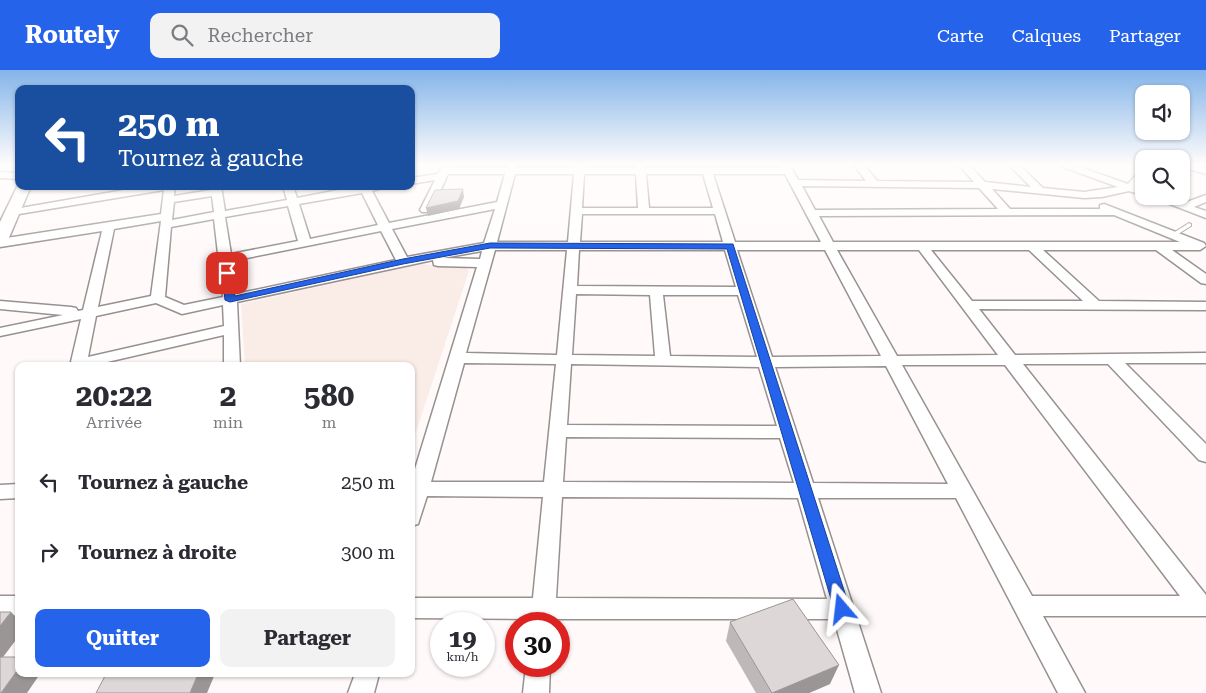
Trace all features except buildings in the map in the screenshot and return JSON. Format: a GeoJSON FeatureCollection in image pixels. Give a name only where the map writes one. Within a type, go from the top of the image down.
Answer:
{"type":"FeatureCollection","features":[{"type":"Feature","properties":{"kind":"street"},"geometry":{"type":"LineString","coordinates":[[18,194],[9,208],[1,236],[220,215],[334,194]]}},
{"type":"Feature","properties":{"kind":"street"},"geometry":{"type":"LineString","coordinates":[[9,208],[110,194]]}},
{"type":"Feature","properties":{"kind":"street"},"geometry":{"type":"LineString","coordinates":[[158,299],[169,194]]}},
{"type":"Feature","properties":{"kind":"street"},"geometry":{"type":"LineString","coordinates":[[169,200],[195,194]]}},
{"type":"Feature","properties":{"kind":"street"},"geometry":{"type":"LineString","coordinates":[[218,194],[230,300],[232,362]]}},
{"type":"Feature","properties":{"kind":"street"},"geometry":{"type":"LineString","coordinates":[[291,194],[305,243]]}},
{"type":"Feature","properties":{"kind":"street"},"geometry":{"type":"LineString","coordinates":[[368,194],[403,262]]}},
{"type":"Feature","properties":{"kind":"street"},"geometry":{"type":"LineString","coordinates":[[421,220],[433,194]]}},
{"type":"Feature","properties":{"kind":"street"},"geometry":{"type":"LineString","coordinates":[[505,194],[458,358],[416,489],[962,491]]}},
{"type":"Feature","properties":{"kind":"street"},"geometry":{"type":"LineString","coordinates":[[542,612],[578,194]]}},
{"type":"Feature","properties":{"kind":"street"},"geometry":{"type":"LineString","coordinates":[[642,194],[644,211]]}},
{"type":"Feature","properties":{"kind":"street"},"geometry":{"type":"LineString","coordinates":[[712,194],[730,246],[868,693]]}},
{"type":"Feature","properties":{"kind":"street"},"geometry":{"type":"LineString","coordinates":[[801,194],[1072,693]]}},
{"type":"Feature","properties":{"kind":"street"},"geometry":{"type":"LineString","coordinates":[[990,194],[1007,212]]}},
{"type":"Feature","properties":{"kind":"street"},"geometry":{"type":"LineString","coordinates":[[1057,194],[1081,212]]}},
{"type":"Feature","properties":{"kind":"street"},"geometry":{"type":"LineString","coordinates":[[1071,194],[1101,194]]}},
{"type":"Feature","properties":{"kind":"street"},"geometry":{"type":"LineString","coordinates":[[1084,195],[1112,212],[1203,247]]}},
{"type":"Feature","properties":{"kind":"street"},"geometry":{"type":"LineString","coordinates":[[1184,207],[1206,198]]}},
{"type":"Feature","properties":{"kind":"street"},"geometry":{"type":"LineString","coordinates":[[225,259],[502,204]]}},
{"type":"Feature","properties":{"kind":"street"},"geometry":{"type":"LineString","coordinates":[[1179,205],[1206,215]]}},
{"type":"Feature","properties":{"kind":"street"},"geometry":{"type":"LineString","coordinates":[[576,211],[719,211]]}},
{"type":"Feature","properties":{"kind":"street"},"geometry":{"type":"LineString","coordinates":[[811,212],[1112,212]]}},
{"type":"Feature","properties":{"kind":"street"},"geometry":{"type":"LineString","coordinates":[[80,362],[109,227]]}},
{"type":"Feature","properties":{"kind":"street"},"geometry":{"type":"LineString","coordinates":[[0,332],[158,299],[182,310],[403,262],[490,246],[1203,247]]}},
{"type":"Feature","properties":{"kind":"street"},"geometry":{"type":"LineString","coordinates":[[922,246],[1204,606]]}},
{"type":"Feature","properties":{"kind":"street"},"geometry":{"type":"LineString","coordinates":[[1032,246],[1096,306]]}},
{"type":"Feature","properties":{"kind":"street"},"geometry":{"type":"LineString","coordinates":[[1159,246],[1206,280]]}},
{"type":"Feature","properties":{"kind":"street"},"geometry":{"type":"LineString","coordinates":[[403,262],[485,263]]}},
{"type":"Feature","properties":{"kind":"street"},"geometry":{"type":"LineString","coordinates":[[570,290],[744,291]]}},
{"type":"Feature","properties":{"kind":"street"},"geometry":{"type":"LineString","coordinates":[[656,291],[663,361]]}},
{"type":"Feature","properties":{"kind":"street"},"geometry":{"type":"LineString","coordinates":[[0,305],[90,312]]}},
{"type":"Feature","properties":{"kind":"street"},"geometry":{"type":"LineString","coordinates":[[967,305],[1206,306]]}},
{"type":"Feature","properties":{"kind":"street"},"geometry":{"type":"LineString","coordinates":[[92,362],[231,329]]}},
{"type":"Feature","properties":{"kind":"street"},"geometry":{"type":"LineString","coordinates":[[458,358],[766,362],[1200,358],[1206,369]]}},
{"type":"Feature","properties":{"kind":"street"},"geometry":{"type":"LineString","coordinates":[[1112,359],[1206,455]]}},
{"type":"Feature","properties":{"kind":"street"},"geometry":{"type":"LineString","coordinates":[[558,431],[787,432]]}},
{"type":"Feature","properties":{"kind":"street"},"geometry":{"type":"LineString","coordinates":[[0,492],[15,492]]}},
{"type":"Feature","properties":{"kind":"street"},"geometry":{"type":"LineString","coordinates":[[0,606],[15,606]]}},
{"type":"Feature","properties":{"kind":"street"},"geometry":{"type":"LineString","coordinates":[[1025,606],[1204,606]]}},
{"type":"Feature","properties":{"kind":"street"},"geometry":{"type":"LineString","coordinates":[[415,608],[505,614]]}},
{"type":"Feature","properties":{"kind":"street"},"geometry":{"type":"LineString","coordinates":[[570,615],[842,609]]}},
{"type":"Feature","properties":{"kind":"street"},"geometry":{"type":"LineString","coordinates":[[361,693],[366,677]]}},
{"type":"Feature","properties":{"kind":"street"},"geometry":{"type":"LineString","coordinates":[[536,693],[537,677]]}},
{"type":"Feature","properties":{"kind":"lane"},"geometry":{"type":"LineString","coordinates":[[1173,235],[1189,225]]}},
{"type":"Feature","properties":{"kind":"shaded area"},"geometry":{"type":"Polygon","coordinates":[[[421,264],[466,268],[469,271],[415,435],[415,362],[245,362],[241,304],[421,264]]]}},
{"type":"Feature","properties":{"kind":"route"},"geometry":{"type":"LineString","coordinates":[[227,273],[230,300],[403,262],[490,246],[730,246],[842,609]]}}]}
